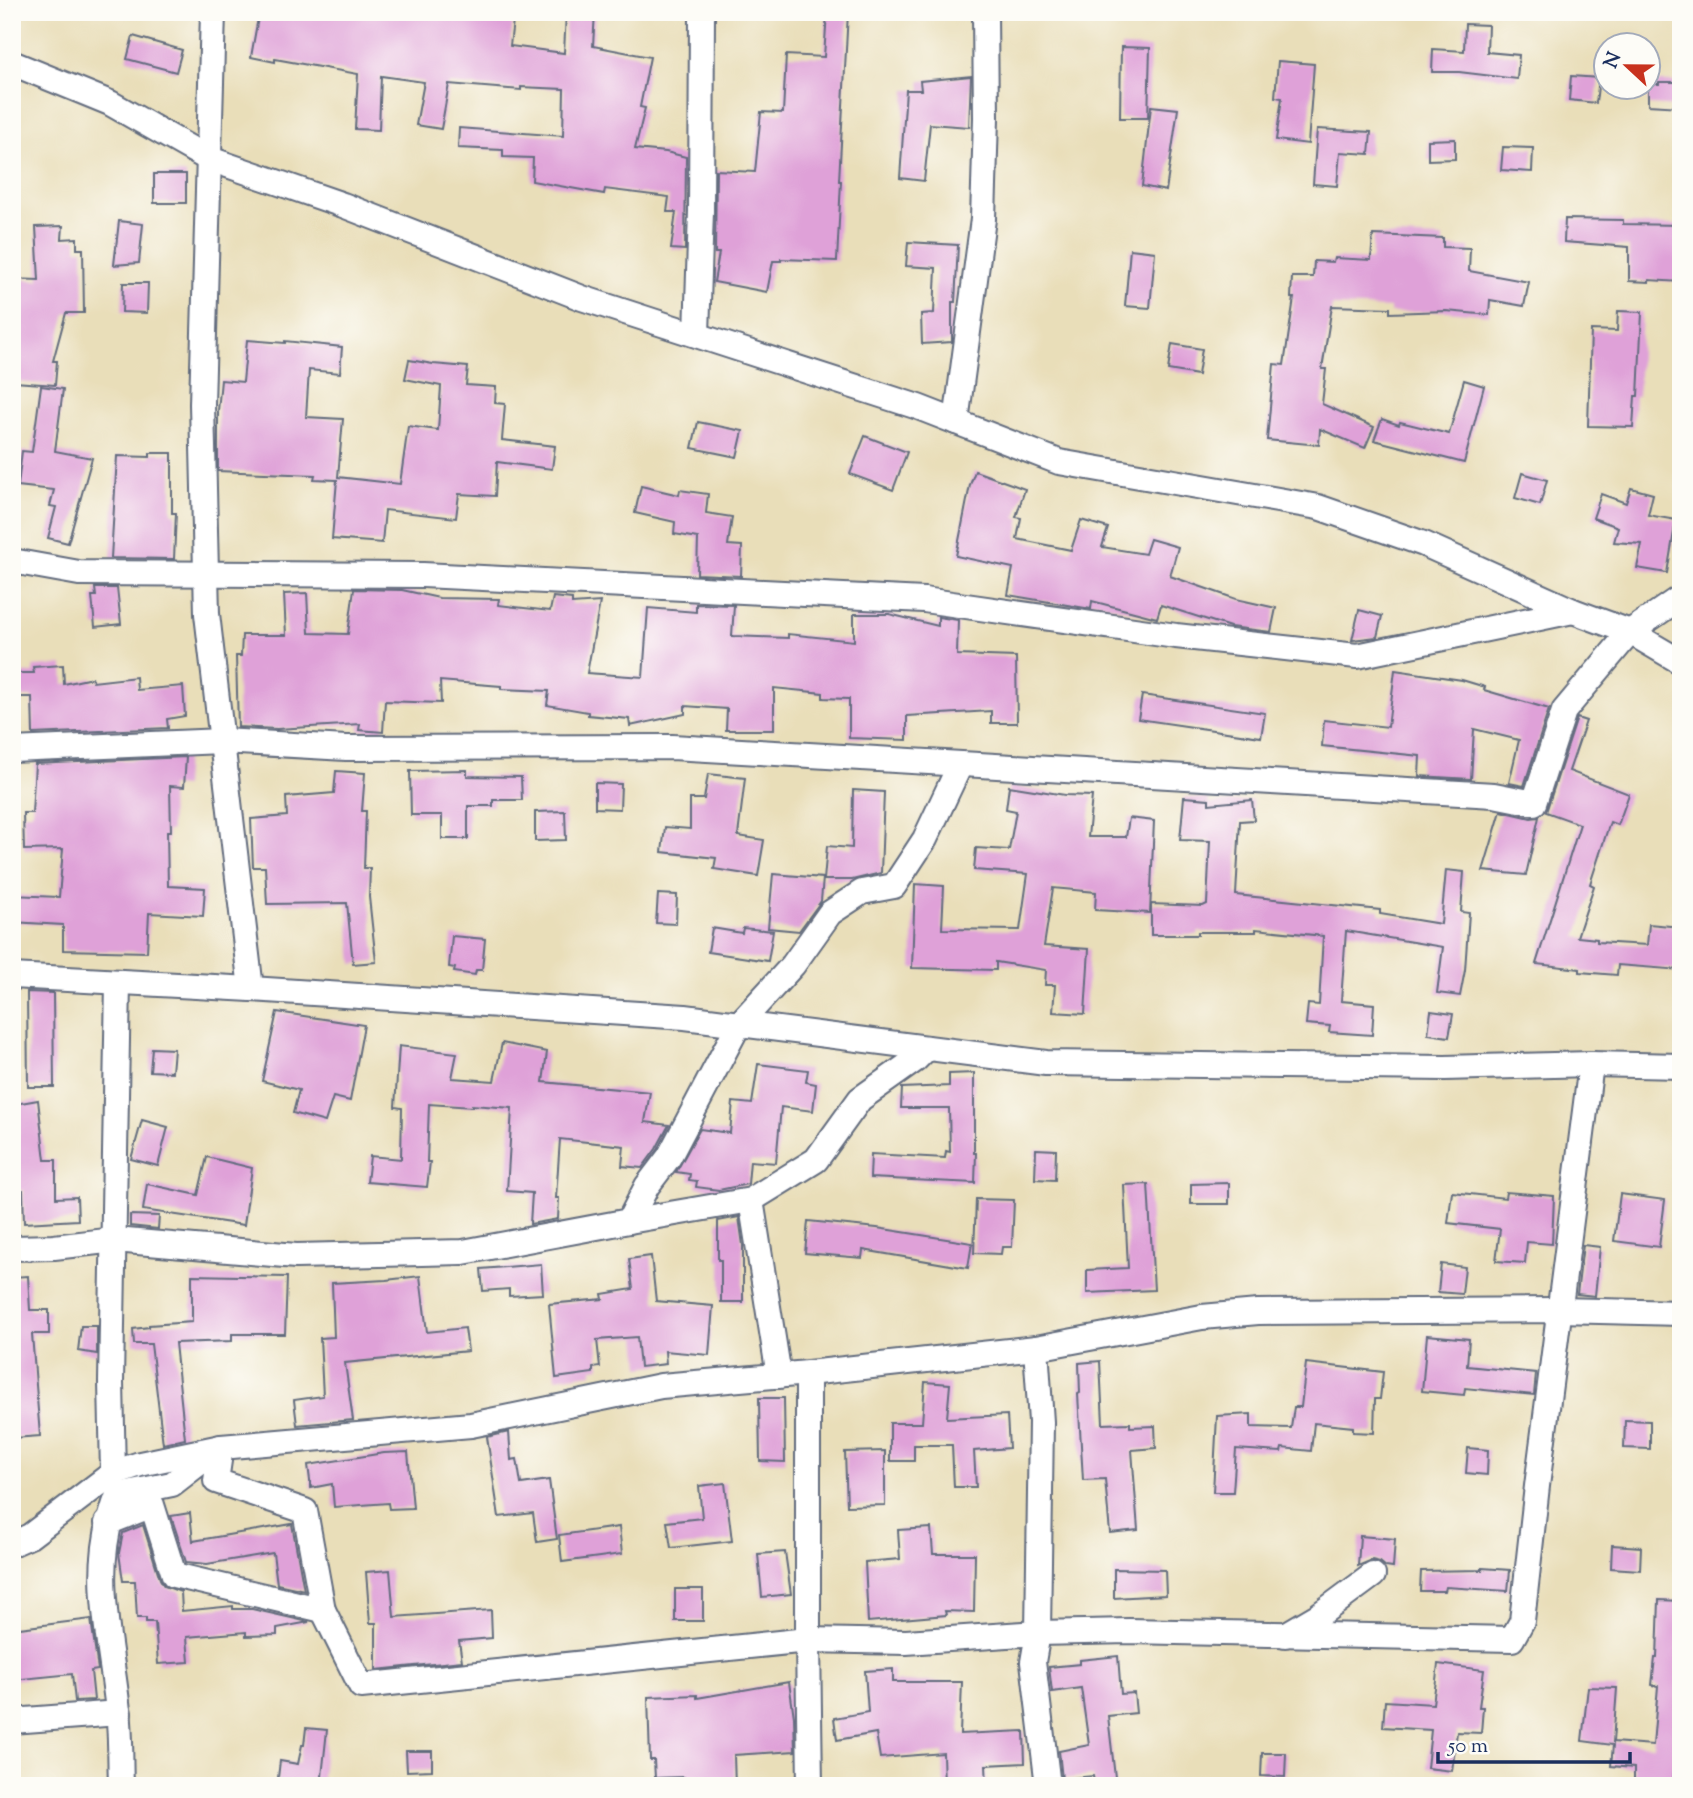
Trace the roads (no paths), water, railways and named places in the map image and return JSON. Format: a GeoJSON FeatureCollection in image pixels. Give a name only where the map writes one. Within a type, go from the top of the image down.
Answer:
{"type":"FeatureCollection","features":[{"type":"Feature","properties":{"kind":"street"},"geometry":{"type":"LineString","coordinates":[[213,12],[202,404],[207,614],[251,989]]}},
{"type":"Feature","properties":{"kind":"street"},"geometry":{"type":"LineString","coordinates":[[697,334],[702,12]]}},
{"type":"Feature","properties":{"kind":"street"},"geometry":{"type":"LineString","coordinates":[[957,422],[983,219],[985,12]]}},
{"type":"Feature","properties":{"kind":"street"},"geometry":{"type":"LineString","coordinates":[[12,63],[110,103],[207,158],[343,205],[582,298],[918,407],[1059,462],[1318,507],[1424,544],[1573,611],[1630,632],[1681,663]]}},
{"type":"Feature","properties":{"kind":"street"},"geometry":{"type":"LineString","coordinates":[[12,561],[79,573],[423,575],[924,600],[1176,636],[1357,656],[1573,611]]}},
{"type":"Feature","properties":{"kind":"street"},"geometry":{"type":"LineString","coordinates":[[12,750],[222,741],[346,748],[673,747],[1494,795],[1534,803],[1564,710],[1630,632],[1681,597]]}},
{"type":"Feature","properties":{"kind":"street"},"geometry":{"type":"LineString","coordinates":[[629,1221],[647,1186],[669,1157],[739,1024],[793,965],[830,913],[862,892],[894,886],[925,839],[960,765]]}},
{"type":"Feature","properties":{"kind":"street"},"geometry":{"type":"LineString","coordinates":[[12,976],[685,1017],[1046,1063],[1445,1068],[1591,1063],[1681,1066]]}},
{"type":"Feature","properties":{"kind":"street"},"geometry":{"type":"LineString","coordinates":[[113,1473],[111,1382],[118,982]]}},
{"type":"Feature","properties":{"kind":"street"},"geometry":{"type":"LineString","coordinates":[[12,1248],[54,1247],[114,1240],[296,1256],[463,1252],[751,1200],[817,1160],[860,1099],[915,1060],[927,1048]]}},
{"type":"Feature","properties":{"kind":"street"},"geometry":{"type":"LineString","coordinates":[[221,1447],[216,1481],[305,1511],[323,1610],[361,1686],[808,1640],[906,1642],[1129,1630],[1512,1639],[1522,1621],[1591,1063]]}},
{"type":"Feature","properties":{"kind":"street"},"geometry":{"type":"LineString","coordinates":[[751,1200],[779,1376]]}},
{"type":"Feature","properties":{"kind":"street"},"geometry":{"type":"LineString","coordinates":[[12,1544],[30,1535],[113,1473],[140,1464],[221,1447],[471,1425],[661,1386],[1036,1348],[1202,1317],[1258,1312],[1559,1310],[1681,1313]]}},
{"type":"Feature","properties":{"kind":"street"},"geometry":{"type":"LineString","coordinates":[[1036,1348],[1041,1422],[1038,1633],[1033,1662],[1048,1786]]}},
{"type":"Feature","properties":{"kind":"street"},"geometry":{"type":"LineString","coordinates":[[808,1373],[810,1786]]}},
{"type":"Feature","properties":{"kind":"street"},"geometry":{"type":"LineString","coordinates":[[121,1786],[118,1713],[101,1585],[107,1523],[118,1495],[172,1484],[221,1447]]}},
{"type":"Feature","properties":{"kind":"street"},"geometry":{"type":"LineString","coordinates":[[107,1523],[152,1505],[174,1575],[323,1610]]}},
{"type":"Feature","properties":{"kind":"street"},"geometry":{"type":"LineString","coordinates":[[1285,1635],[1319,1615],[1373,1575]]}},
{"type":"Feature","properties":{"kind":"street"},"geometry":{"type":"LineString","coordinates":[[12,1721],[118,1713]]}}]}
